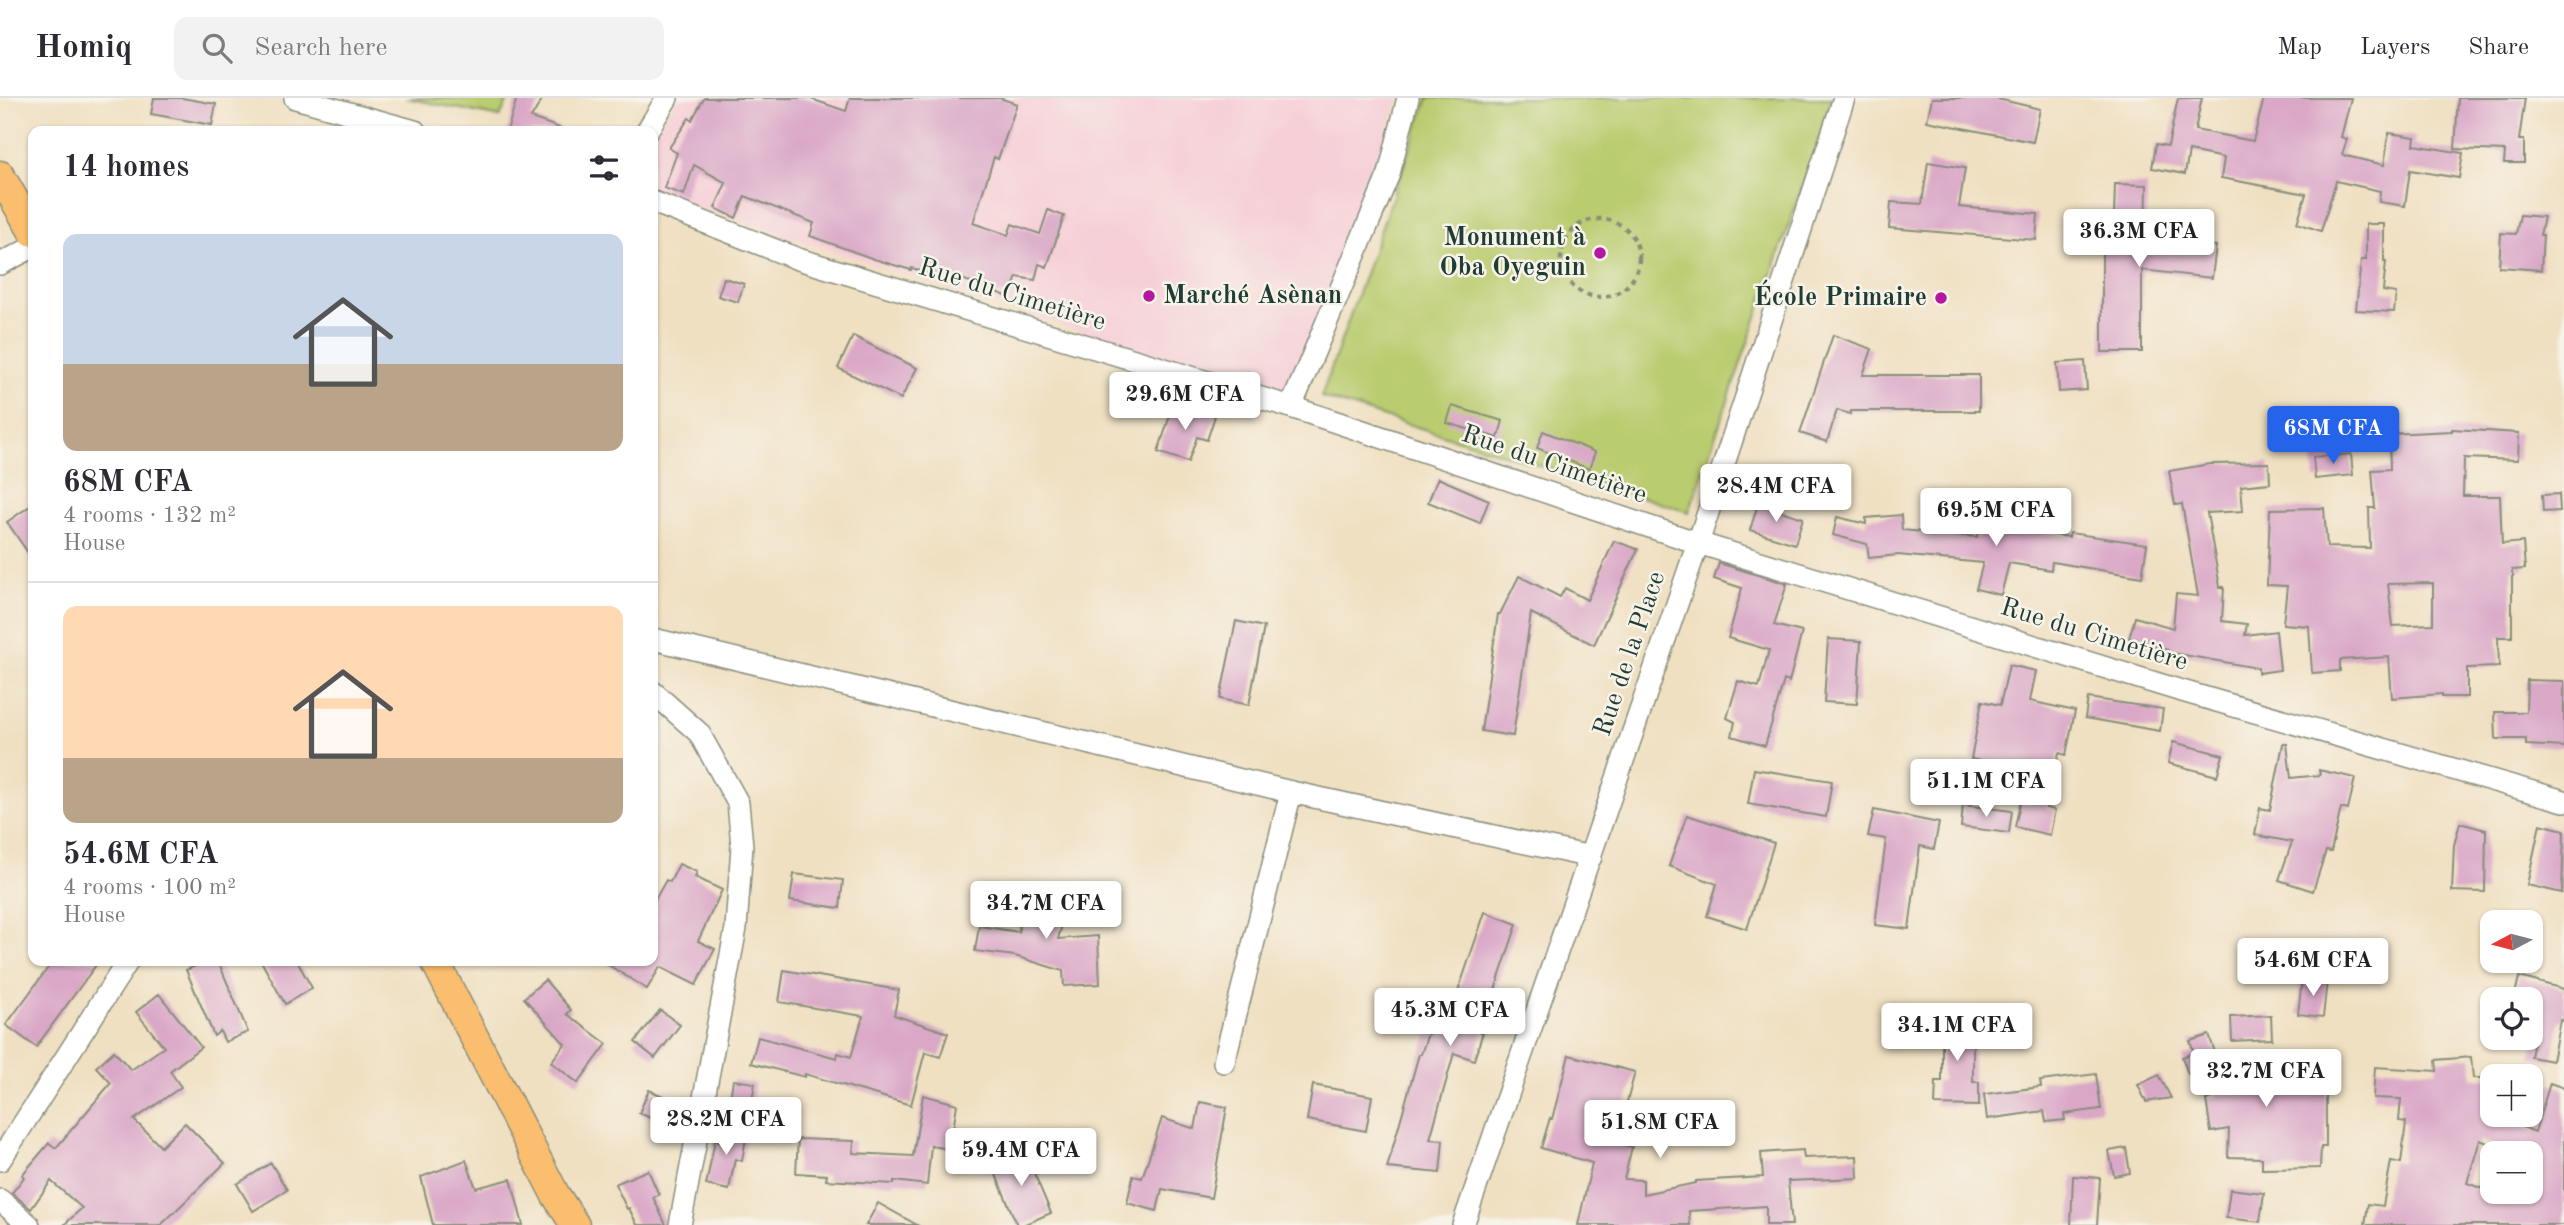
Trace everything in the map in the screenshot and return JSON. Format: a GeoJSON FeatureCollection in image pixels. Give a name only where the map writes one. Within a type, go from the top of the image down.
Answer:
{"type":"FeatureCollection","features":[{"type":"Feature","properties":{"kind":"main road"},"geometry":{"type":"LineString","coordinates":[[0,175],[28,223]]}},
{"type":"Feature","properties":{"kind":"main road"},"geometry":{"type":"LineString","coordinates":[[438,966],[555,1194],[575,1225]]}},
{"type":"Feature","properties":{"kind":"street"},"geometry":{"type":"LineString","coordinates":[[295,98],[397,126]]}},
{"type":"Feature","properties":{"kind":"street"},"geometry":{"type":"LineString","coordinates":[[650,126],[667,98]]}},
{"type":"Feature","properties":{"kind":"street"},"geometry":{"type":"LineString","coordinates":[[1291,407],[1389,174],[1408,98]]}},
{"type":"Feature","properties":{"kind":"street","name":"Rue de la Place"},"geometry":{"type":"LineString","coordinates":[[1463,1225],[1698,543],[1844,98]]}},
{"type":"Feature","properties":{"kind":"street","name":"Rue du Cimetière"},"geometry":{"type":"LineString","coordinates":[[658,204],[798,259],[1291,407],[1698,543],[2175,690],[2564,801]]}},
{"type":"Feature","properties":{"kind":"street"},"geometry":{"type":"LineString","coordinates":[[0,264],[28,250]]}},
{"type":"Feature","properties":{"kind":"street"},"geometry":{"type":"LineString","coordinates":[[658,640],[1291,792],[1591,857]]}},
{"type":"Feature","properties":{"kind":"street"},"geometry":{"type":"LineString","coordinates":[[658,696],[699,733],[738,803],[742,846],[736,928],[680,1225]]}},
{"type":"Feature","properties":{"kind":"street"},"geometry":{"type":"LineString","coordinates":[[1224,1062],[1291,792]]}},
{"type":"Feature","properties":{"kind":"street"},"geometry":{"type":"LineString","coordinates":[[0,1160],[125,966]]}},
{"type":"Feature","properties":{"kind":"street"},"geometry":{"type":"LineString","coordinates":[[0,1200],[29,1225]]}},
{"type":"Feature","properties":{"kind":"path"},"geometry":{"type":"LineString","coordinates":[[1597,219],[1613,221],[1626,229],[1635,240],[1639,255],[1637,271],[1630,284],[1603,298],[1587,295],[1574,288],[1565,275],[1561,261],[1563,245],[1571,232],[1583,223],[1597,219]]}},
{"type":"Feature","properties":{"kind":"shaded area","name":"Marché Asènan"},"geometry":{"type":"Polygon","coordinates":[[[678,98],[1399,98],[1289,399],[658,195],[658,130],[678,98]]]}},
{"type":"Feature","properties":{"kind":"green space"},"geometry":{"type":"Polygon","coordinates":[[[406,98],[509,98],[500,117],[406,98]]]}},
{"type":"Feature","properties":{"kind":"green space"},"geometry":{"type":"Polygon","coordinates":[[[1428,98],[1833,98],[1689,512],[1321,397],[1428,98]]]}},
{"type":"Feature","properties":{"kind":"building"},"geometry":{"type":"Polygon","coordinates":[[[154,98],[182,98],[216,104],[212,125],[151,114],[154,98]]]}},
{"type":"Feature","properties":{"kind":"building"},"geometry":{"type":"Polygon","coordinates":[[[517,98],[543,98],[531,118],[554,126],[509,126],[517,98]]]}},
{"type":"Feature","properties":{"kind":"building"},"geometry":{"type":"Polygon","coordinates":[[[704,98],[808,98],[846,111],[850,98],[1000,98],[1017,104],[998,159],[994,157],[973,223],[1008,235],[1012,224],[1040,234],[1048,210],[1064,216],[1047,267],[1039,264],[1035,280],[1017,277],[1009,297],[957,277],[955,283],[912,268],[911,270],[874,259],[810,236],[814,223],[745,196],[736,218],[715,208],[726,183],[694,165],[684,195],[664,188],[677,153],[669,148],[689,118],[692,120],[704,98]]]}},
{"type":"Feature","properties":{"kind":"building"},"geometry":{"type":"Polygon","coordinates":[[[1932,98],[1994,98],[2040,109],[2033,142],[1927,121],[1932,98]]]}},
{"type":"Feature","properties":{"kind":"building"},"geometry":{"type":"Polygon","coordinates":[[[2178,98],[2202,98],[2195,130],[2253,141],[2264,98],[2351,98],[2341,137],[2347,139],[2342,155],[2384,165],[2389,133],[2415,137],[2414,145],[2463,153],[2459,178],[2410,170],[2405,206],[2379,202],[2380,191],[2336,181],[2321,231],[2297,223],[2306,194],[2221,178],[2224,158],[2189,151],[2185,174],[2152,168],[2156,144],[2168,146],[2178,98]]]}},
{"type":"Feature","properties":{"kind":"building"},"geometry":{"type":"Polygon","coordinates":[[[2458,98],[2525,98],[2519,140],[2524,140],[2524,163],[2504,163],[2505,151],[2455,149],[2458,98]]]}},
{"type":"Feature","properties":{"kind":"building"},"geometry":{"type":"Polygon","coordinates":[[[1928,162],[1965,168],[1959,207],[2038,214],[2036,240],[1889,228],[1891,202],[1922,204],[1928,162]]]}},
{"type":"Feature","properties":{"kind":"building"},"geometry":{"type":"Polygon","coordinates":[[[2115,184],[2147,185],[2146,238],[2216,246],[2212,278],[2142,270],[2142,352],[2102,352],[2102,251],[2113,251],[2115,184]]]}},
{"type":"Feature","properties":{"kind":"building"},"geometry":{"type":"Polygon","coordinates":[[[2520,215],[2544,217],[2540,235],[2543,235],[2541,270],[2499,267],[2501,233],[2516,234],[2520,215]]]}},
{"type":"Feature","properties":{"kind":"building"},"geometry":{"type":"Polygon","coordinates":[[[2366,224],[2384,224],[2386,262],[2383,291],[2396,293],[2394,312],[2356,310],[2361,260],[2366,260],[2366,224]]]}},
{"type":"Feature","properties":{"kind":"building"},"geometry":{"type":"Polygon","coordinates":[[[724,278],[744,284],[738,302],[718,296],[724,278]]]}},
{"type":"Feature","properties":{"kind":"building"},"geometry":{"type":"Polygon","coordinates":[[[1833,335],[1872,349],[1863,375],[1979,375],[1979,411],[1851,411],[1850,414],[1837,410],[1827,442],[1800,433],[1833,335]]]}},
{"type":"Feature","properties":{"kind":"building"},"geometry":{"type":"Polygon","coordinates":[[[853,336],[917,368],[901,399],[838,368],[853,336]]]}},
{"type":"Feature","properties":{"kind":"building"},"geometry":{"type":"Polygon","coordinates":[[[2085,361],[2087,390],[2059,392],[2057,363],[2085,361]]]}},
{"type":"Feature","properties":{"kind":"building"},"geometry":{"type":"Polygon","coordinates":[[[1174,403],[1215,416],[1207,440],[1197,437],[1188,462],[1158,452],[1174,403]]]}},
{"type":"Feature","properties":{"kind":"building"},"geometry":{"type":"Polygon","coordinates":[[[1452,406],[1503,421],[1498,438],[1447,423],[1452,406]]]}},
{"type":"Feature","properties":{"kind":"building"},"geometry":{"type":"Polygon","coordinates":[[[1543,431],[1595,452],[1589,469],[1537,448],[1543,431]]]}},
{"type":"Feature","properties":{"kind":"building"},"geometry":{"type":"Polygon","coordinates":[[[2452,431],[2519,433],[2518,460],[2464,458],[2463,496],[2500,496],[2502,544],[2523,542],[2525,569],[2512,570],[2512,637],[2498,637],[2499,667],[2467,668],[2467,697],[2442,697],[2442,694],[2392,698],[2389,657],[2340,660],[2340,671],[2312,673],[2309,626],[2283,624],[2287,586],[2267,585],[2270,509],[2324,508],[2327,547],[2370,548],[2369,508],[2375,508],[2372,470],[2390,469],[2389,434],[2452,431]],[[2433,583],[2388,584],[2393,626],[2433,624],[2433,583]]]}},
{"type":"Feature","properties":{"kind":"building"},"geometry":{"type":"Polygon","coordinates":[[[2351,454],[2353,475],[2315,479],[2313,457],[2351,454]]]}},
{"type":"Feature","properties":{"kind":"building"},"geometry":{"type":"Polygon","coordinates":[[[2269,463],[2270,483],[2241,486],[2243,511],[2207,513],[2220,587],[2224,587],[2222,621],[2247,624],[2245,635],[2276,631],[2280,670],[2258,673],[2258,668],[2167,652],[2168,650],[2129,638],[2135,617],[2173,628],[2176,594],[2198,596],[2182,504],[2175,505],[2169,471],[2210,464],[2269,463]]]}},
{"type":"Feature","properties":{"kind":"building"},"geometry":{"type":"Polygon","coordinates":[[[1438,478],[1489,500],[1480,523],[1428,502],[1438,478]]]}},
{"type":"Feature","properties":{"kind":"building"},"geometry":{"type":"Polygon","coordinates":[[[2559,494],[2560,511],[2543,512],[2542,495],[2559,494]]]}},
{"type":"Feature","properties":{"kind":"building"},"geometry":{"type":"Polygon","coordinates":[[[1758,504],[1803,518],[1795,544],[1750,530],[1758,504]]]}},
{"type":"Feature","properties":{"kind":"building"},"geometry":{"type":"Polygon","coordinates":[[[28,507],[28,553],[7,522],[28,507]]]}},
{"type":"Feature","properties":{"kind":"building"},"geometry":{"type":"Polygon","coordinates":[[[1901,515],[1902,530],[1977,537],[1980,521],[2069,537],[2070,533],[2147,544],[2142,577],[2052,562],[2051,570],[2009,563],[2001,595],[1976,589],[1983,563],[1898,555],[1869,558],[1867,544],[1833,535],[1837,517],[1866,524],[1866,518],[1901,515]]]}},
{"type":"Feature","properties":{"kind":"building"},"geometry":{"type":"Polygon","coordinates":[[[1614,541],[1638,549],[1594,645],[1531,613],[1513,736],[1481,731],[1498,614],[1519,576],[1560,597],[1565,588],[1587,600],[1614,541]]]}},
{"type":"Feature","properties":{"kind":"building"},"geometry":{"type":"Polygon","coordinates":[[[1719,563],[1787,584],[1774,625],[1802,632],[1789,682],[1784,680],[1765,746],[1732,736],[1735,722],[1727,718],[1738,681],[1759,687],[1769,650],[1728,638],[1742,588],[1714,579],[1719,563]]]}},
{"type":"Feature","properties":{"kind":"building"},"geometry":{"type":"Polygon","coordinates":[[[1236,621],[1264,627],[1249,705],[1220,699],[1236,621]]]}},
{"type":"Feature","properties":{"kind":"building"},"geometry":{"type":"Polygon","coordinates":[[[1828,639],[1861,641],[1857,704],[1824,702],[1828,639]]]}},
{"type":"Feature","properties":{"kind":"building"},"geometry":{"type":"Polygon","coordinates":[[[2009,665],[2036,671],[2030,701],[2075,711],[2066,755],[2059,753],[2046,808],[2055,810],[2050,835],[2015,827],[2027,770],[1971,759],[1982,701],[2000,705],[2009,665]]]}},
{"type":"Feature","properties":{"kind":"building"},"geometry":{"type":"Polygon","coordinates":[[[2527,680],[2564,681],[2564,747],[2526,745],[2526,739],[2496,739],[2495,712],[2526,712],[2527,680]]]}},
{"type":"Feature","properties":{"kind":"building"},"geometry":{"type":"Polygon","coordinates":[[[2088,698],[2163,709],[2160,731],[2085,718],[2088,698]]]}},
{"type":"Feature","properties":{"kind":"building"},"geometry":{"type":"Polygon","coordinates":[[[2173,742],[2223,755],[2217,776],[2168,763],[2173,742]]]}},
{"type":"Feature","properties":{"kind":"building"},"geometry":{"type":"Polygon","coordinates":[[[2283,744],[2287,744],[2291,778],[2320,775],[2319,770],[2355,778],[2348,810],[2341,808],[2331,852],[2326,851],[2313,891],[2279,880],[2292,842],[2255,835],[2260,808],[2270,810],[2283,744]]]}},
{"type":"Feature","properties":{"kind":"building"},"geometry":{"type":"Polygon","coordinates":[[[1754,769],[1832,781],[1826,817],[1748,804],[1754,769]]]}},
{"type":"Feature","properties":{"kind":"building"},"geometry":{"type":"Polygon","coordinates":[[[1963,805],[2012,811],[2009,833],[1961,827],[1963,805]]]}},
{"type":"Feature","properties":{"kind":"building"},"geometry":{"type":"Polygon","coordinates":[[[1874,810],[1939,823],[1934,849],[1920,846],[1909,929],[1875,925],[1886,839],[1868,836],[1874,810]]]}},
{"type":"Feature","properties":{"kind":"building"},"geometry":{"type":"Polygon","coordinates":[[[1687,815],[1774,843],[1747,929],[1707,916],[1717,884],[1669,866],[1687,815]]]}},
{"type":"Feature","properties":{"kind":"building"},"geometry":{"type":"Polygon","coordinates":[[[2460,823],[2486,830],[2485,892],[2452,891],[2454,845],[2460,823]]]}},
{"type":"Feature","properties":{"kind":"building"},"geometry":{"type":"Polygon","coordinates":[[[2540,824],[2564,830],[2562,893],[2527,885],[2540,824]]]}},
{"type":"Feature","properties":{"kind":"building"},"geometry":{"type":"Polygon","coordinates":[[[679,864],[697,872],[695,877],[722,890],[698,941],[715,949],[696,985],[660,967],[647,989],[610,966],[658,966],[658,894],[666,880],[670,882],[679,864]]]}},
{"type":"Feature","properties":{"kind":"building"},"geometry":{"type":"Polygon","coordinates":[[[794,874],[843,880],[840,908],[790,901],[794,874]]]}},
{"type":"Feature","properties":{"kind":"building"},"geometry":{"type":"Polygon","coordinates":[[[1045,887],[1071,894],[1058,939],[1098,936],[1100,984],[1064,986],[1063,971],[1015,956],[975,951],[979,926],[1019,932],[1018,905],[1040,904],[1045,887]]]}},
{"type":"Feature","properties":{"kind":"building"},"geometry":{"type":"Polygon","coordinates":[[[1485,912],[1517,924],[1474,1060],[1454,1053],[1430,1139],[1443,1140],[1440,1173],[1387,1168],[1419,1054],[1434,1016],[1448,1021],[1485,912]]]}},
{"type":"Feature","properties":{"kind":"building"},"geometry":{"type":"Polygon","coordinates":[[[49,966],[95,966],[36,1047],[6,1025],[49,966]]]}},
{"type":"Feature","properties":{"kind":"building"},"geometry":{"type":"Polygon","coordinates":[[[195,966],[220,966],[248,1032],[225,1042],[220,1031],[214,1036],[186,970],[195,966]]]}},
{"type":"Feature","properties":{"kind":"building"},"geometry":{"type":"Polygon","coordinates":[[[264,966],[300,966],[312,988],[285,1004],[264,966]]]}},
{"type":"Feature","properties":{"kind":"building"},"geometry":{"type":"Polygon","coordinates":[[[784,970],[899,990],[894,1015],[948,1033],[940,1057],[925,1052],[911,1105],[805,1074],[805,1077],[751,1063],[758,1037],[837,1058],[838,1053],[851,1057],[863,1016],[779,1002],[784,970]]]}},
{"type":"Feature","properties":{"kind":"building"},"geometry":{"type":"Polygon","coordinates":[[[2519,977],[2564,989],[2564,1021],[2560,1020],[2552,1061],[2531,1057],[2532,1050],[2543,1050],[2543,987],[2517,987],[2519,977]]]}},
{"type":"Feature","properties":{"kind":"building"},"geometry":{"type":"Polygon","coordinates":[[[2302,979],[2327,981],[2323,1017],[2298,1014],[2302,979]]]}},
{"type":"Feature","properties":{"kind":"building"},"geometry":{"type":"Polygon","coordinates":[[[545,980],[571,1010],[567,1014],[607,1044],[578,1083],[551,1062],[565,1044],[524,998],[545,980]]]}},
{"type":"Feature","properties":{"kind":"building"},"geometry":{"type":"Polygon","coordinates":[[[159,994],[201,1047],[170,1071],[181,1087],[134,1120],[161,1147],[185,1123],[225,1163],[161,1225],[64,1225],[82,1208],[51,1181],[31,1209],[12,1193],[24,1177],[22,1175],[49,1143],[56,1148],[111,1083],[96,1067],[114,1051],[131,1070],[164,1047],[136,1012],[159,994]]]}},
{"type":"Feature","properties":{"kind":"building"},"geometry":{"type":"Polygon","coordinates":[[[660,1010],[680,1025],[655,1058],[635,1042],[660,1010]]]}},
{"type":"Feature","properties":{"kind":"building"},"geometry":{"type":"Polygon","coordinates":[[[1942,1014],[1973,1014],[1973,1082],[1979,1082],[1979,1106],[1935,1105],[1936,1081],[1942,1081],[1942,1014]]]}},
{"type":"Feature","properties":{"kind":"building"},"geometry":{"type":"Polygon","coordinates":[[[2271,1015],[2272,1039],[2232,1041],[2231,1017],[2271,1015]]]}},
{"type":"Feature","properties":{"kind":"building"},"geometry":{"type":"Polygon","coordinates":[[[2209,1035],[2224,1078],[2263,1073],[2262,1060],[2304,1061],[2304,1065],[2326,1066],[2326,1147],[2321,1147],[2320,1168],[2262,1169],[2262,1158],[2228,1157],[2229,1129],[2211,1132],[2206,1100],[2217,1096],[2216,1091],[2205,1093],[2201,1070],[2188,1074],[2182,1057],[2194,1053],[2190,1041],[2209,1035]]]}},
{"type":"Feature","properties":{"kind":"building"},"geometry":{"type":"Polygon","coordinates":[[[1569,1055],[1635,1072],[1616,1143],[1632,1147],[1624,1179],[1643,1180],[1643,1194],[1696,1181],[1763,1177],[1761,1153],[1803,1150],[1804,1158],[1857,1156],[1858,1178],[1788,1181],[1792,1225],[1766,1225],[1766,1206],[1689,1211],[1690,1225],[1578,1225],[1592,1163],[1541,1148],[1550,1118],[1552,1119],[1569,1055]]]}},
{"type":"Feature","properties":{"kind":"building"},"geometry":{"type":"Polygon","coordinates":[[[2471,1057],[2473,1078],[2480,1078],[2480,1127],[2522,1127],[2535,1132],[2537,1127],[2543,1127],[2543,1106],[2550,1083],[2564,1088],[2564,1225],[2365,1225],[2368,1204],[2383,1206],[2391,1161],[2401,1163],[2406,1122],[2399,1121],[2401,1099],[2373,1098],[2375,1067],[2437,1071],[2436,1060],[2471,1057]]]}},
{"type":"Feature","properties":{"kind":"building"},"geometry":{"type":"Polygon","coordinates":[[[2096,1074],[2101,1109],[2064,1114],[2065,1120],[2046,1122],[2044,1111],[1987,1119],[1984,1094],[2041,1087],[2040,1081],[2096,1074]]]}},
{"type":"Feature","properties":{"kind":"building"},"geometry":{"type":"Polygon","coordinates":[[[2159,1075],[2171,1098],[2146,1102],[2138,1085],[2159,1075]]]}},
{"type":"Feature","properties":{"kind":"building"},"geometry":{"type":"Polygon","coordinates":[[[733,1080],[755,1083],[747,1131],[727,1116],[733,1080]]]}},
{"type":"Feature","properties":{"kind":"building"},"geometry":{"type":"Polygon","coordinates":[[[1313,1085],[1372,1096],[1366,1131],[1307,1120],[1313,1085]]]}},
{"type":"Feature","properties":{"kind":"building"},"geometry":{"type":"Polygon","coordinates":[[[649,1090],[670,1099],[660,1122],[639,1113],[649,1090]]]}},
{"type":"Feature","properties":{"kind":"building"},"geometry":{"type":"Polygon","coordinates":[[[923,1095],[957,1104],[950,1149],[931,1146],[927,1185],[894,1181],[894,1184],[826,1180],[827,1175],[796,1173],[798,1139],[854,1141],[853,1153],[913,1156],[923,1095]]]}},
{"type":"Feature","properties":{"kind":"building"},"geometry":{"type":"Polygon","coordinates":[[[1200,1102],[1227,1107],[1211,1198],[1162,1189],[1157,1211],[1127,1203],[1133,1176],[1142,1178],[1162,1118],[1195,1129],[1200,1102]]]}},
{"type":"Feature","properties":{"kind":"building"},"geometry":{"type":"Polygon","coordinates":[[[726,1123],[747,1132],[742,1161],[735,1159],[729,1190],[706,1185],[715,1140],[723,1142],[726,1123]]]}},
{"type":"Feature","properties":{"kind":"building"},"geometry":{"type":"Polygon","coordinates":[[[2126,1148],[2130,1173],[2114,1176],[2109,1151],[2126,1148]]]}},
{"type":"Feature","properties":{"kind":"building"},"geometry":{"type":"Polygon","coordinates":[[[1024,1149],[1051,1213],[1017,1225],[991,1163],[1024,1149]]]}},
{"type":"Feature","properties":{"kind":"building"},"geometry":{"type":"Polygon","coordinates":[[[466,1160],[476,1188],[511,1179],[523,1225],[433,1225],[421,1177],[466,1160]]]}},
{"type":"Feature","properties":{"kind":"building"},"geometry":{"type":"Polygon","coordinates":[[[271,1163],[287,1190],[253,1211],[237,1184],[271,1163]]]}},
{"type":"Feature","properties":{"kind":"building"},"geometry":{"type":"Polygon","coordinates":[[[648,1170],[659,1195],[653,1197],[666,1225],[637,1225],[615,1184],[648,1170]]]}},
{"type":"Feature","properties":{"kind":"building"},"geometry":{"type":"Polygon","coordinates":[[[2073,1176],[2100,1178],[2097,1225],[2071,1225],[2073,1176]]]}},
{"type":"Feature","properties":{"kind":"building"},"geometry":{"type":"Polygon","coordinates":[[[2230,1189],[2264,1193],[2260,1222],[2226,1218],[2230,1189]]]}},
{"type":"Feature","properties":{"kind":"building"},"geometry":{"type":"Polygon","coordinates":[[[878,1203],[917,1225],[866,1225],[878,1203]]]}},
{"type":"Feature","properties":{"kind":"place","name":"Monument à Oba Oyeguin"},"geometry":{"type":"Point","coordinates":[1600,253]}},
{"type":"Feature","properties":{"kind":"place","name":"Marché Asènan"},"geometry":{"type":"Point","coordinates":[1149,296]}},
{"type":"Feature","properties":{"kind":"place","name":"École Primaire"},"geometry":{"type":"Point","coordinates":[1941,298]}}]}
